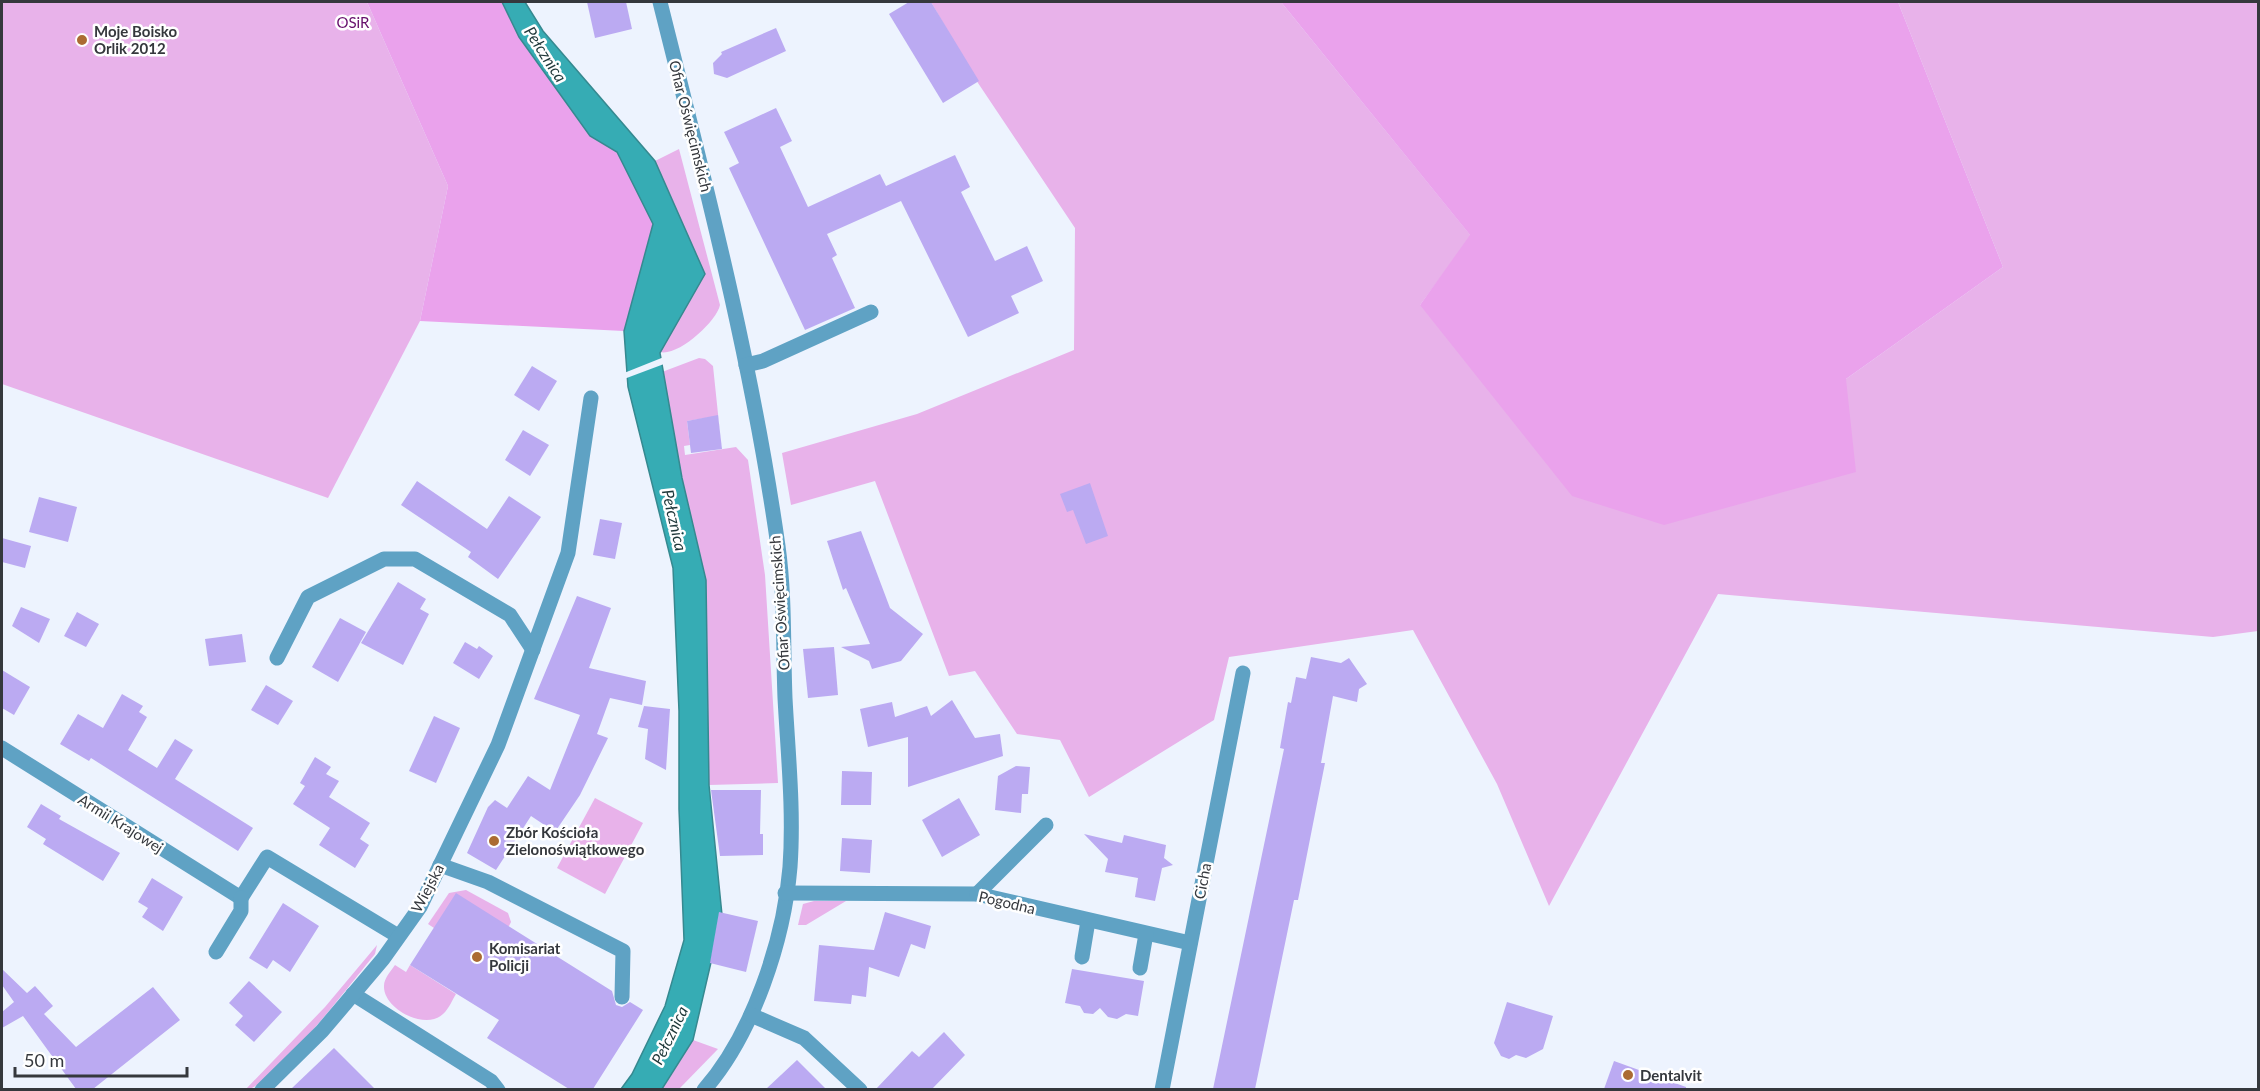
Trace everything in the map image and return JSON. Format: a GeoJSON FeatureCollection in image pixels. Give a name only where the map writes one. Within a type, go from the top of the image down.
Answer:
{"type":"FeatureCollection","features":[{"type":"Feature","properties":{"kind":"street","name":"Ofiar Oświęcimskich"},"geometry":{"type":"LineString","coordinates":[[660,2],[723,256],[746,365],[778,549],[790,785],[790,868],[768,972],[752,1015],[731,1056],[704,1089]]}},
{"type":"Feature","properties":{"kind":"street"},"geometry":{"type":"LineString","coordinates":[[746,365],[763,361],[871,312]]}},
{"type":"Feature","properties":{"kind":"street","name":"Wiejska"},"geometry":{"type":"LineString","coordinates":[[262,1089],[322,1031],[420,907],[498,745],[568,553],[591,398]]}},
{"type":"Feature","properties":{"kind":"street"},"geometry":{"type":"LineString","coordinates":[[277,658],[308,597],[384,559],[415,559],[510,615],[533,650]]}},
{"type":"Feature","properties":{"kind":"street","name":"Cicha"},"geometry":{"type":"LineString","coordinates":[[1162,1089],[1243,673]]}},
{"type":"Feature","properties":{"kind":"street","name":"Armii Krajowej"},"geometry":{"type":"LineString","coordinates":[[2,748],[241,898]]}},
{"type":"Feature","properties":{"kind":"street"},"geometry":{"type":"LineString","coordinates":[[977,894],[1046,825]]}},
{"type":"Feature","properties":{"kind":"street"},"geometry":{"type":"LineString","coordinates":[[216,952],[241,911],[241,898],[267,857],[398,936]]}},
{"type":"Feature","properties":{"kind":"street"},"geometry":{"type":"LineString","coordinates":[[440,865],[488,882],[623,951],[622,997]]}},
{"type":"Feature","properties":{"kind":"street","name":"Pogodna"},"geometry":{"type":"LineString","coordinates":[[785,893],[977,894],[1190,943]]}},
{"type":"Feature","properties":{"kind":"street"},"geometry":{"type":"LineString","coordinates":[[1082,957],[1088,921]]}},
{"type":"Feature","properties":{"kind":"street"},"geometry":{"type":"LineString","coordinates":[[1140,968],[1146,934]]}},
{"type":"Feature","properties":{"kind":"street"},"geometry":{"type":"LineString","coordinates":[[353,994],[481,1075],[498,1089]]}},
{"type":"Feature","properties":{"kind":"street"},"geometry":{"type":"LineString","coordinates":[[752,1015],[804,1038],[860,1089]]}},
{"type":"Feature","properties":{"kind":"green space","name":"OSiR"},"geometry":{"type":"Polygon","coordinates":[[[2,2],[367,2],[448,186],[420,321],[328,498],[2,384],[2,2]]]}},
{"type":"Feature","properties":{"kind":"green space"},"geometry":{"type":"Polygon","coordinates":[[[931,2],[1281,2],[1471,236],[1420,305],[1846,379],[2003,267],[1898,2],[2258,2],[2258,631],[2213,637],[1718,594],[1549,906],[1497,784],[1413,630],[1229,657],[1214,720],[1089,797],[1060,740],[1017,734],[975,671],[949,676],[875,481],[791,505],[782,453],[917,414],[1074,350],[1075,228],[978,83],[931,2]]]}},
{"type":"Feature","properties":{"kind":"green space"},"geometry":{"type":"Polygon","coordinates":[[[679,149],[720,305],[712,320],[686,344],[668,352],[660,352],[673,328],[655,161],[679,149]]]}},
{"type":"Feature","properties":{"kind":"green space"},"geometry":{"type":"Polygon","coordinates":[[[699,358],[705,359],[713,366],[720,433],[718,416],[687,421],[690,445],[684,446],[685,455],[736,447],[748,460],[765,575],[778,783],[709,785],[706,580],[682,478],[662,372],[699,358]]]}},
{"type":"Feature","properties":{"kind":"green space"},"geometry":{"type":"Polygon","coordinates":[[[595,798],[643,823],[605,894],[557,868],[595,798]]]}},
{"type":"Feature","properties":{"kind":"green space"},"geometry":{"type":"Polygon","coordinates":[[[466,890],[508,913],[511,922],[509,926],[434,928],[428,924],[449,893],[466,890]]]}},
{"type":"Feature","properties":{"kind":"green space"},"geometry":{"type":"Polygon","coordinates":[[[814,901],[846,901],[806,925],[798,925],[803,904],[814,901]]]}},
{"type":"Feature","properties":{"kind":"green space"},"geometry":{"type":"Polygon","coordinates":[[[377,945],[375,954],[292,1053],[257,1085],[245,1090],[325,1007],[377,945]]]}},
{"type":"Feature","properties":{"kind":"green space"},"geometry":{"type":"Polygon","coordinates":[[[395,965],[406,972],[410,965],[456,994],[445,1012],[436,1019],[417,1019],[407,1015],[390,1002],[384,983],[395,965]]]}},
{"type":"Feature","properties":{"kind":"green space"},"geometry":{"type":"Polygon","coordinates":[[[693,1040],[718,1049],[679,1089],[662,1090],[693,1040]]]}},
{"type":"Feature","properties":{"kind":"shaded area"},"geometry":{"type":"Polygon","coordinates":[[[367,2],[502,2],[519,37],[590,136],[617,152],[653,224],[624,331],[420,321],[448,186],[367,2]]]}},
{"type":"Feature","properties":{"kind":"shaded area"},"geometry":{"type":"Polygon","coordinates":[[[1281,2],[1898,2],[2003,267],[1846,379],[1856,472],[1664,525],[1572,496],[1420,305],[1470,235],[1281,2]]]}},
{"type":"Feature","properties":{"kind":"water","name":"Pełcznica"},"geometry":{"type":"Polygon","coordinates":[[[502,2],[525,2],[543,31],[655,161],[705,274],[660,353],[682,478],[706,580],[709,785],[722,915],[693,1040],[662,1089],[621,1089],[632,1074],[665,1006],[684,940],[673,568],[628,387],[624,331],[653,224],[617,152],[590,136],[519,37],[502,2]]]}},
{"type":"Feature","properties":{"kind":"pier"},"geometry":{"type":"Polygon","coordinates":[[[664,357],[664,364],[624,379],[624,373],[664,357]]]}},
{"type":"Feature","properties":{"kind":"building"},"geometry":{"type":"Polygon","coordinates":[[[587,2],[626,2],[632,29],[595,38],[587,2]]]}},
{"type":"Feature","properties":{"kind":"building"},"geometry":{"type":"Polygon","coordinates":[[[909,2],[931,2],[979,81],[943,103],[889,14],[909,2]]]}},
{"type":"Feature","properties":{"kind":"building"},"geometry":{"type":"Polygon","coordinates":[[[776,28],[786,51],[727,78],[714,74],[713,63],[722,54],[721,52],[776,28]]]}},
{"type":"Feature","properties":{"kind":"building"},"geometry":{"type":"Polygon","coordinates":[[[776,108],[792,141],[780,147],[808,207],[880,174],[886,186],[955,155],[970,187],[961,192],[995,261],[1027,246],[1043,281],[1011,296],[1019,313],[968,337],[901,201],[827,234],[837,255],[832,258],[855,308],[805,330],[729,168],[739,163],[724,132],[776,108]]]}},
{"type":"Feature","properties":{"kind":"building"},"geometry":{"type":"Polygon","coordinates":[[[532,366],[557,381],[539,411],[514,395],[532,366]]]}},
{"type":"Feature","properties":{"kind":"building"},"geometry":{"type":"Polygon","coordinates":[[[718,415],[722,449],[691,453],[687,421],[718,415]]]}},
{"type":"Feature","properties":{"kind":"building"},"geometry":{"type":"Polygon","coordinates":[[[523,430],[549,445],[530,476],[505,460],[523,430]]]}},
{"type":"Feature","properties":{"kind":"building"},"geometry":{"type":"Polygon","coordinates":[[[417,481],[487,529],[509,496],[541,517],[498,579],[468,557],[471,552],[401,505],[417,481]]]}},
{"type":"Feature","properties":{"kind":"building"},"geometry":{"type":"Polygon","coordinates":[[[1090,483],[1108,536],[1086,544],[1073,510],[1067,512],[1060,494],[1090,483]]]}},
{"type":"Feature","properties":{"kind":"building"},"geometry":{"type":"Polygon","coordinates":[[[39,497],[77,507],[68,542],[29,532],[39,497]]]}},
{"type":"Feature","properties":{"kind":"building"},"geometry":{"type":"Polygon","coordinates":[[[600,519],[622,523],[615,559],[593,555],[600,519]]]}},
{"type":"Feature","properties":{"kind":"building"},"geometry":{"type":"Polygon","coordinates":[[[861,531],[890,608],[923,634],[901,661],[872,669],[869,661],[841,647],[870,644],[846,588],[843,590],[827,541],[861,531]]]}},
{"type":"Feature","properties":{"kind":"building"},"geometry":{"type":"Polygon","coordinates":[[[2,538],[31,546],[25,568],[2,562],[2,538]]]}},
{"type":"Feature","properties":{"kind":"building"},"geometry":{"type":"Polygon","coordinates":[[[398,582],[426,599],[420,609],[429,614],[403,665],[361,643],[398,582]]]}},
{"type":"Feature","properties":{"kind":"building"},"geometry":{"type":"Polygon","coordinates":[[[577,596],[611,608],[589,668],[646,681],[642,705],[610,698],[597,734],[608,738],[580,795],[555,832],[531,816],[496,870],[467,853],[488,807],[495,800],[507,808],[528,776],[550,790],[580,715],[534,699],[577,596]]]}},
{"type":"Feature","properties":{"kind":"building"},"geometry":{"type":"Polygon","coordinates":[[[21,607],[50,619],[39,643],[12,626],[21,607]]]}},
{"type":"Feature","properties":{"kind":"building"},"geometry":{"type":"Polygon","coordinates":[[[77,612],[99,624],[86,647],[64,636],[77,612]]]}},
{"type":"Feature","properties":{"kind":"building"},"geometry":{"type":"Polygon","coordinates":[[[340,618],[366,632],[338,682],[312,667],[340,618]]]}},
{"type":"Feature","properties":{"kind":"building"},"geometry":{"type":"Polygon","coordinates":[[[242,634],[246,662],[209,666],[205,639],[242,634]]]}},
{"type":"Feature","properties":{"kind":"building"},"geometry":{"type":"Polygon","coordinates":[[[465,642],[477,649],[479,646],[493,656],[479,679],[453,663],[465,642]]]}},
{"type":"Feature","properties":{"kind":"building"},"geometry":{"type":"Polygon","coordinates":[[[834,647],[838,695],[808,698],[803,649],[834,647]]]}},
{"type":"Feature","properties":{"kind":"building"},"geometry":{"type":"Polygon","coordinates":[[[1311,657],[1341,663],[1349,658],[1367,684],[1359,689],[1357,702],[1333,696],[1321,763],[1325,763],[1298,900],[1294,900],[1255,1089],[1213,1089],[1284,749],[1280,748],[1288,702],[1291,703],[1296,677],[1306,679],[1311,657]]]}},
{"type":"Feature","properties":{"kind":"building"},"geometry":{"type":"Polygon","coordinates":[[[2,670],[30,687],[14,715],[2,708],[2,670]]]}},
{"type":"Feature","properties":{"kind":"building"},"geometry":{"type":"Polygon","coordinates":[[[266,685],[293,701],[278,725],[251,710],[266,685]]]}},
{"type":"Feature","properties":{"kind":"building"},"geometry":{"type":"Polygon","coordinates":[[[122,694],[143,706],[139,712],[147,717],[128,750],[157,768],[175,739],[193,750],[175,779],[253,828],[238,851],[91,758],[89,761],[60,744],[78,714],[103,728],[122,694]]]}},
{"type":"Feature","properties":{"kind":"building"},"geometry":{"type":"Polygon","coordinates":[[[952,700],[975,738],[1000,734],[1003,756],[908,787],[908,737],[868,747],[860,709],[892,702],[895,717],[927,706],[931,716],[952,700]]]}},
{"type":"Feature","properties":{"kind":"building"},"geometry":{"type":"Polygon","coordinates":[[[644,706],[670,709],[666,770],[645,759],[648,729],[638,727],[644,706]]]}},
{"type":"Feature","properties":{"kind":"building"},"geometry":{"type":"Polygon","coordinates":[[[434,716],[460,728],[436,783],[409,771],[434,716]]]}},
{"type":"Feature","properties":{"kind":"building"},"geometry":{"type":"Polygon","coordinates":[[[315,757],[331,767],[326,774],[339,781],[329,797],[370,823],[360,839],[369,845],[355,868],[319,845],[330,828],[293,804],[305,786],[300,783],[315,757]]]}},
{"type":"Feature","properties":{"kind":"building"},"geometry":{"type":"Polygon","coordinates":[[[1016,766],[1030,767],[1028,794],[1022,794],[1021,813],[995,810],[998,776],[1016,766]]]}},
{"type":"Feature","properties":{"kind":"building"},"geometry":{"type":"Polygon","coordinates":[[[842,771],[872,772],[871,805],[841,805],[842,771]]]}},
{"type":"Feature","properties":{"kind":"building"},"geometry":{"type":"Polygon","coordinates":[[[711,790],[761,790],[760,834],[763,834],[763,855],[720,856],[711,790]]]}},
{"type":"Feature","properties":{"kind":"building"},"geometry":{"type":"Polygon","coordinates":[[[959,798],[980,835],[942,857],[922,820],[959,798]]]}},
{"type":"Feature","properties":{"kind":"building"},"geometry":{"type":"Polygon","coordinates":[[[41,804],[61,816],[59,819],[120,853],[103,881],[43,844],[46,839],[27,827],[41,804]]]}},
{"type":"Feature","properties":{"kind":"building"},"geometry":{"type":"Polygon","coordinates":[[[1084,834],[1122,843],[1124,835],[1166,845],[1164,858],[1173,865],[1162,868],[1155,901],[1135,897],[1138,878],[1105,872],[1108,859],[1084,834]]]}},
{"type":"Feature","properties":{"kind":"building"},"geometry":{"type":"Polygon","coordinates":[[[842,838],[872,840],[870,873],[840,871],[842,838]]]}},
{"type":"Feature","properties":{"kind":"building"},"geometry":{"type":"Polygon","coordinates":[[[152,878],[183,897],[163,931],[142,917],[148,908],[138,902],[152,878]]]}},
{"type":"Feature","properties":{"kind":"building"},"geometry":{"type":"Polygon","coordinates":[[[456,893],[612,991],[616,1005],[622,1007],[630,1002],[643,1010],[593,1089],[569,1089],[487,1038],[499,1020],[410,965],[456,893]]]}},
{"type":"Feature","properties":{"kind":"building"},"geometry":{"type":"Polygon","coordinates":[[[283,903],[319,926],[290,972],[273,960],[267,969],[249,958],[283,903]]]}},
{"type":"Feature","properties":{"kind":"building"},"geometry":{"type":"Polygon","coordinates":[[[719,912],[758,921],[746,972],[710,963],[719,912]]]}},
{"type":"Feature","properties":{"kind":"building"},"geometry":{"type":"Polygon","coordinates":[[[885,912],[931,926],[925,949],[911,944],[899,977],[869,967],[866,997],[852,995],[851,1004],[814,1001],[819,945],[874,950],[885,912]]]}},
{"type":"Feature","properties":{"kind":"building"},"geometry":{"type":"Polygon","coordinates":[[[2,969],[27,993],[35,986],[53,1006],[44,1014],[76,1047],[153,987],[180,1020],[93,1089],[76,1089],[23,1016],[2,1028],[2,1012],[14,1002],[2,985],[2,969]]]}},
{"type":"Feature","properties":{"kind":"building"},"geometry":{"type":"Polygon","coordinates":[[[1072,969],[1144,981],[1138,1016],[1126,1014],[1117,1019],[1108,1017],[1100,1008],[1093,1014],[1084,1013],[1080,1006],[1065,1003],[1072,969]]]}},
{"type":"Feature","properties":{"kind":"building"},"geometry":{"type":"Polygon","coordinates":[[[249,981],[282,1012],[254,1042],[235,1025],[243,1016],[229,1003],[249,981]]]}},
{"type":"Feature","properties":{"kind":"building"},"geometry":{"type":"Polygon","coordinates":[[[1507,1002],[1553,1016],[1543,1049],[1526,1058],[1516,1055],[1509,1059],[1501,1056],[1494,1043],[1507,1002]]]}},
{"type":"Feature","properties":{"kind":"building"},"geometry":{"type":"Polygon","coordinates":[[[944,1032],[965,1055],[932,1089],[876,1089],[912,1051],[919,1057],[944,1032]]]}},
{"type":"Feature","properties":{"kind":"building"},"geometry":{"type":"Polygon","coordinates":[[[334,1048],[375,1089],[291,1089],[334,1048]]]}},
{"type":"Feature","properties":{"kind":"building"},"geometry":{"type":"Polygon","coordinates":[[[797,1060],[826,1089],[766,1089],[797,1060]]]}},
{"type":"Feature","properties":{"kind":"building","name":"Dentalvit"},"geometry":{"type":"Polygon","coordinates":[[[1614,1061],[1686,1087],[1686,1089],[1604,1089],[1614,1061]]]}},
{"type":"Feature","properties":{"kind":"place","name":"Moje Boisko Orlik 2012"},"geometry":{"type":"Point","coordinates":[82,40]}},
{"type":"Feature","properties":{"kind":"place","name":"Zbór Kościoła Zielonoświątkowego"},"geometry":{"type":"Point","coordinates":[494,841]}},
{"type":"Feature","properties":{"kind":"place","name":"Komisariat Policji"},"geometry":{"type":"Point","coordinates":[477,957]}},
{"type":"Feature","properties":{"kind":"place","name":"Dentalvit"},"geometry":{"type":"Point","coordinates":[1628,1075]}}]}
